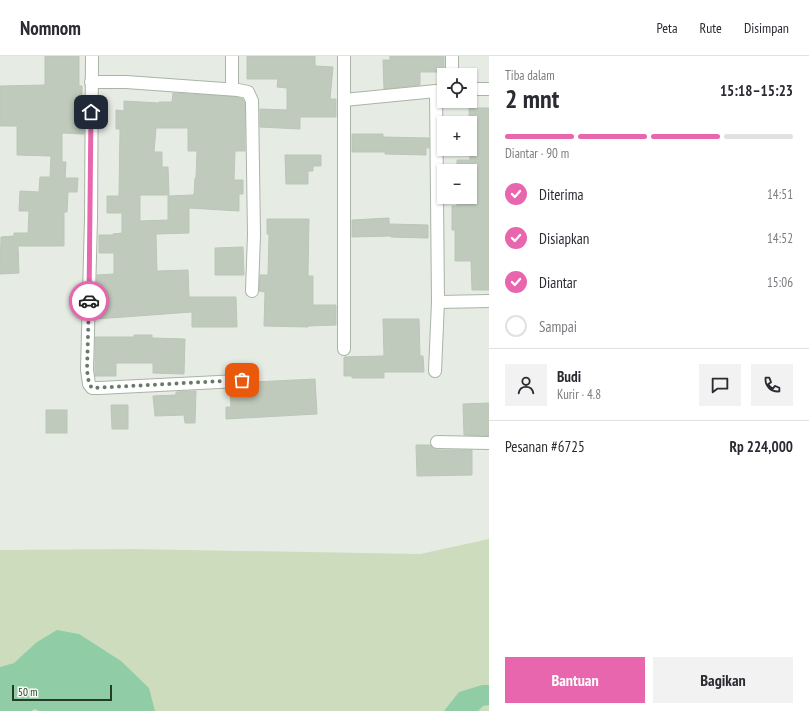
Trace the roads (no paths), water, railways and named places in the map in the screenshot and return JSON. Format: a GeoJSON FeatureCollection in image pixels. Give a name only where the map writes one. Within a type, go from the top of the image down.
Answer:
{"type":"FeatureCollection","features":[{"type":"Feature","properties":{"kind":"street"},"geometry":{"type":"LineString","coordinates":[[92,56],[87,370],[89,384],[92,388],[99,388],[239,381],[248,378]]}},
{"type":"Feature","properties":{"kind":"street"},"geometry":{"type":"LineString","coordinates":[[232,56],[232,89]]}},
{"type":"Feature","properties":{"kind":"street"},"geometry":{"type":"LineString","coordinates":[[344,56],[344,349]]}},
{"type":"Feature","properties":{"kind":"street"},"geometry":{"type":"LineString","coordinates":[[452,56],[452,68]]}},
{"type":"Feature","properties":{"kind":"street"},"geometry":{"type":"LineString","coordinates":[[91,82],[126,82],[232,89],[248,92],[252,101],[254,235],[252,291]]}},
{"type":"Feature","properties":{"kind":"street"},"geometry":{"type":"LineString","coordinates":[[477,89],[489,89]]}},
{"type":"Feature","properties":{"kind":"street"},"geometry":{"type":"LineString","coordinates":[[344,100],[437,91]]}},
{"type":"Feature","properties":{"kind":"street"},"geometry":{"type":"LineString","coordinates":[[435,371],[438,302],[440,108]]}},
{"type":"Feature","properties":{"kind":"street"},"geometry":{"type":"LineString","coordinates":[[438,302],[489,301]]}},
{"type":"Feature","properties":{"kind":"street"},"geometry":{"type":"LineString","coordinates":[[437,442],[489,442]]}}]}
